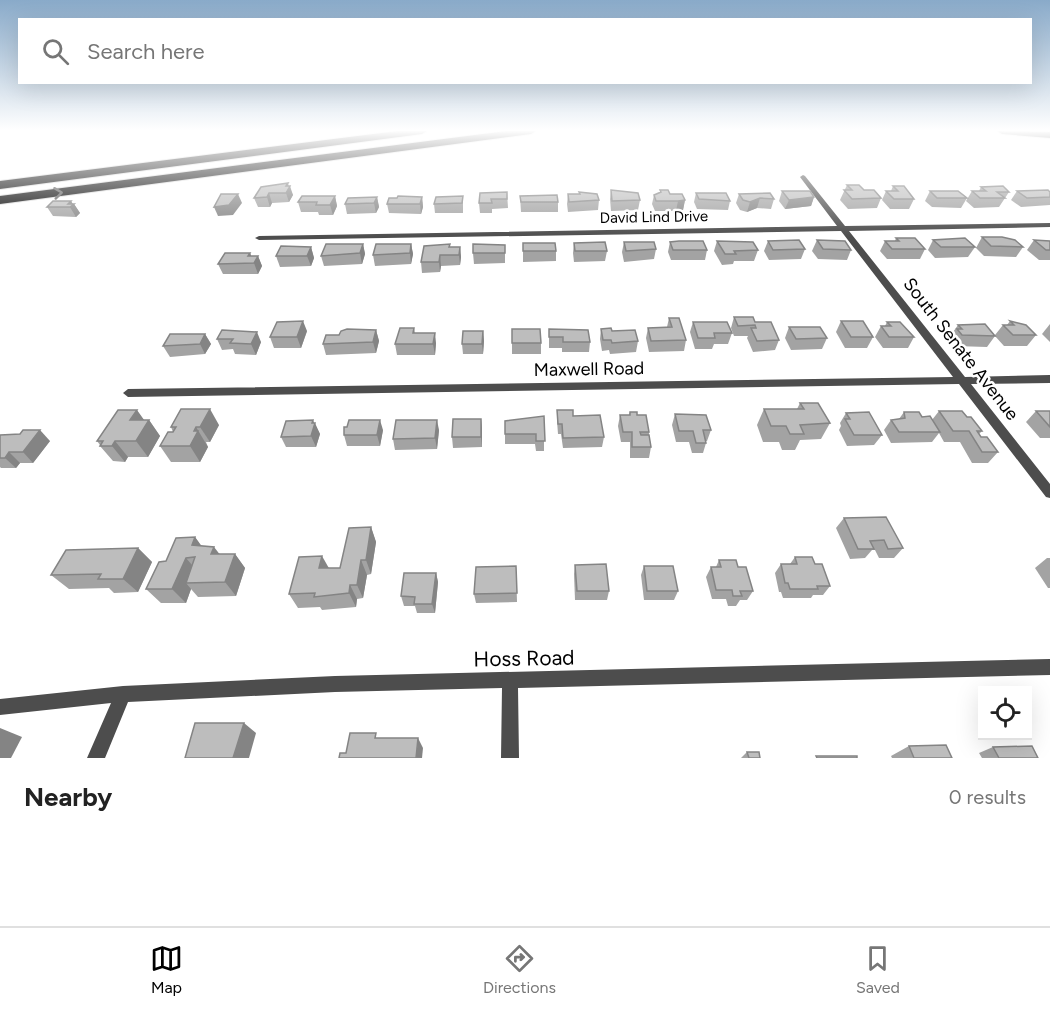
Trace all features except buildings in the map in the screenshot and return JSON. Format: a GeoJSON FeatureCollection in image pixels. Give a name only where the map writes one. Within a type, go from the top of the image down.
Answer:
{"type":"FeatureCollection","features":[{"type":"Feature","properties":{"kind":"highway"},"geometry":{"type":"LineString","coordinates":[[0,184],[140,166]]}},
{"type":"Feature","properties":{"kind":"highway"},"geometry":{"type":"LineString","coordinates":[[0,200],[259,166]]}},
{"type":"Feature","properties":{"kind":"street","name":"South Senate Avenue"},"geometry":{"type":"LineString","coordinates":[[803,177],[1050,493]]}},
{"type":"Feature","properties":{"kind":"street","name":"David Lind Drive"},"geometry":{"type":"LineString","coordinates":[[259,238],[1050,225]]}},
{"type":"Feature","properties":{"kind":"street","name":"Maxwell Road"},"geometry":{"type":"LineString","coordinates":[[128,393],[1050,379]]}},
{"type":"Feature","properties":{"kind":"street","name":"Hoss Road"},"geometry":{"type":"LineString","coordinates":[[0,707],[123,694],[510,679],[1050,668]]}},
{"type":"Feature","properties":{"kind":"street"},"geometry":{"type":"LineString","coordinates":[[510,679],[510,758]]}},
{"type":"Feature","properties":{"kind":"street"},"geometry":{"type":"LineString","coordinates":[[96,758],[123,694]]}}]}
